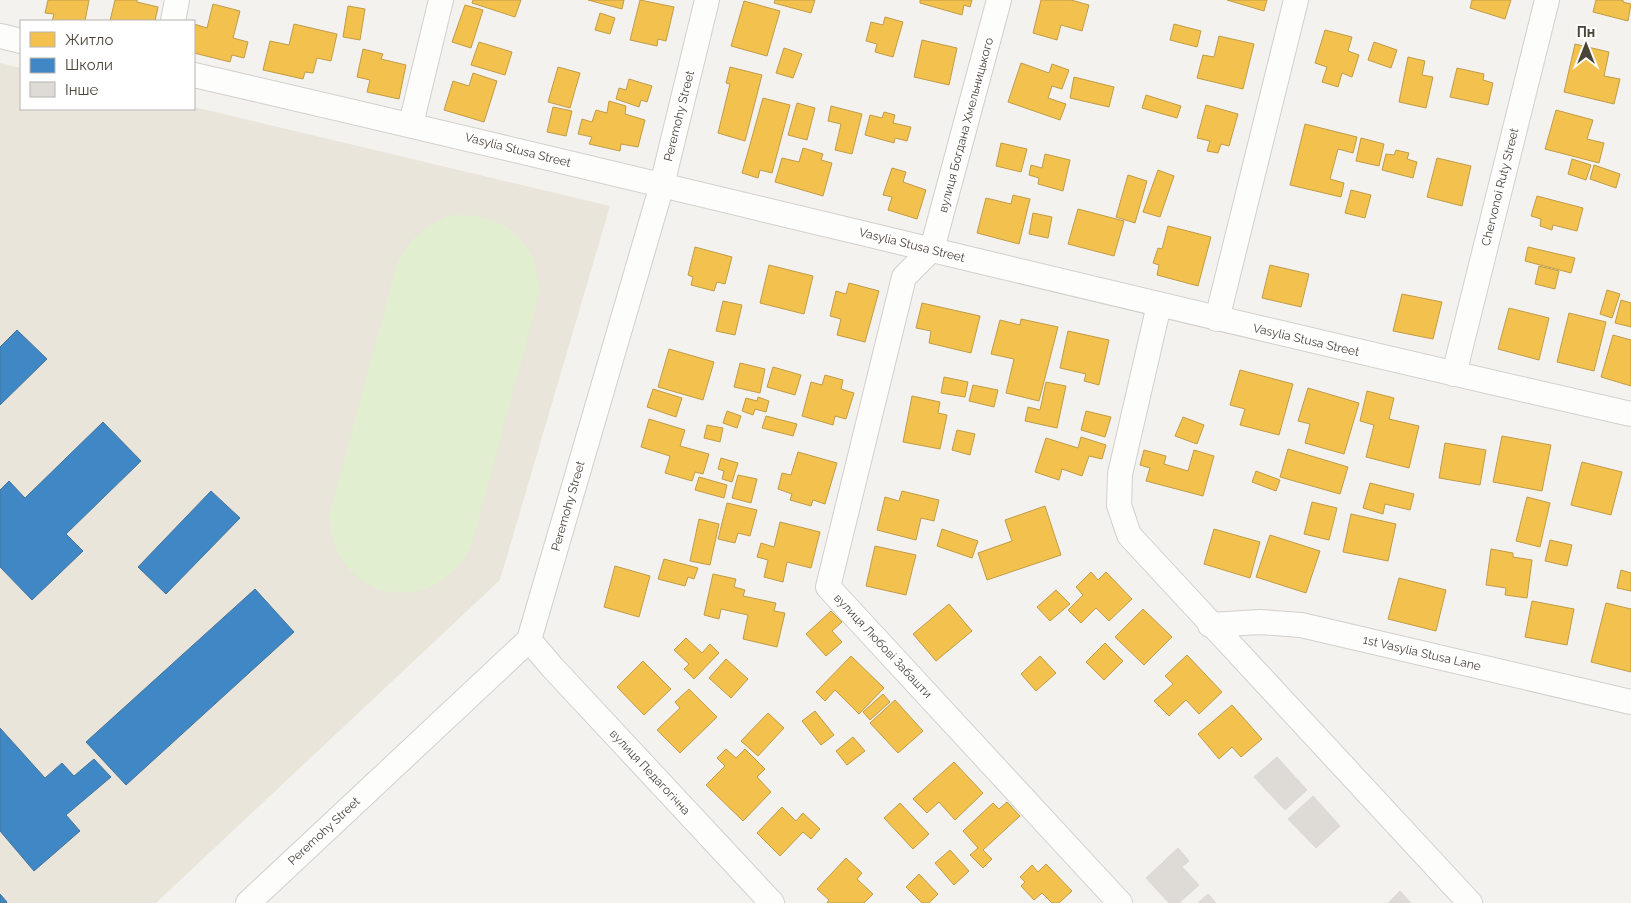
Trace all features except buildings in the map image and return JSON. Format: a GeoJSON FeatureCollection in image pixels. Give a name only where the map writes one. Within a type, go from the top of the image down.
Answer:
{"type":"FeatureCollection","features":[{"type":"Feature","properties":{"kind":"street"},"geometry":{"type":"LineString","coordinates":[[173,20],[178,0]]}},
{"type":"Feature","properties":{"kind":"street"},"geometry":{"type":"LineString","coordinates":[[412,124],[441,0]]}},
{"type":"Feature","properties":{"kind":"street","name":"Peremohy Street"},"geometry":{"type":"LineString","coordinates":[[248,903],[529,640],[662,185],[707,0]]}},
{"type":"Feature","properties":{"kind":"street","name":"вулиця Богдана Хмельницького"},"geometry":{"type":"LineString","coordinates":[[932,249],[999,0]]}},
{"type":"Feature","properties":{"kind":"street"},"geometry":{"type":"LineString","coordinates":[[1217,319],[1296,0]]}},
{"type":"Feature","properties":{"kind":"street","name":"Chervonoi Ruty Street"},"geometry":{"type":"LineString","coordinates":[[1454,374],[1547,0]]}},
{"type":"Feature","properties":{"kind":"street"},"geometry":{"type":"LineString","coordinates":[[0,36],[20,40]]}},
{"type":"Feature","properties":{"kind":"street","name":"Vasylia Stusa Street"},"geometry":{"type":"LineString","coordinates":[[195,75],[412,124],[1217,319],[1631,414]]}},
{"type":"Feature","properties":{"kind":"street","name":"вулиця Любові Забашти"},"geometry":{"type":"LineString","coordinates":[[932,249],[904,277],[828,587],[1111,900]]}},
{"type":"Feature","properties":{"kind":"street"},"geometry":{"type":"LineString","coordinates":[[1159,305],[1120,474],[1119,505],[1129,535],[1210,625],[1470,903]]}},
{"type":"Feature","properties":{"kind":"street","name":"1st Vasylia Stusa Lane"},"geometry":{"type":"LineString","coordinates":[[1210,625],[1260,622],[1301,625],[1631,702]]}},
{"type":"Feature","properties":{"kind":"street","name":"вулиця Педагогічна"},"geometry":{"type":"LineString","coordinates":[[529,640],[772,903]]}},
{"type":"Feature","properties":{"kind":"shaded area"},"geometry":{"type":"Polygon","coordinates":[[[0,63],[20,68],[20,110],[195,110],[195,107],[610,206],[500,580],[156,903],[0,903],[0,63]]]}},
{"type":"Feature","properties":{"kind":"green space"},"geometry":{"type":"Polygon","coordinates":[[[454,215],[489,219],[503,225],[515,234],[525,245],[532,258],[538,274],[540,292],[473,541],[457,567],[437,584],[414,592],[390,592],[367,584],[348,568],[335,546],[329,516],[396,267],[406,248],[419,234],[434,223],[454,215]]]}}]}
